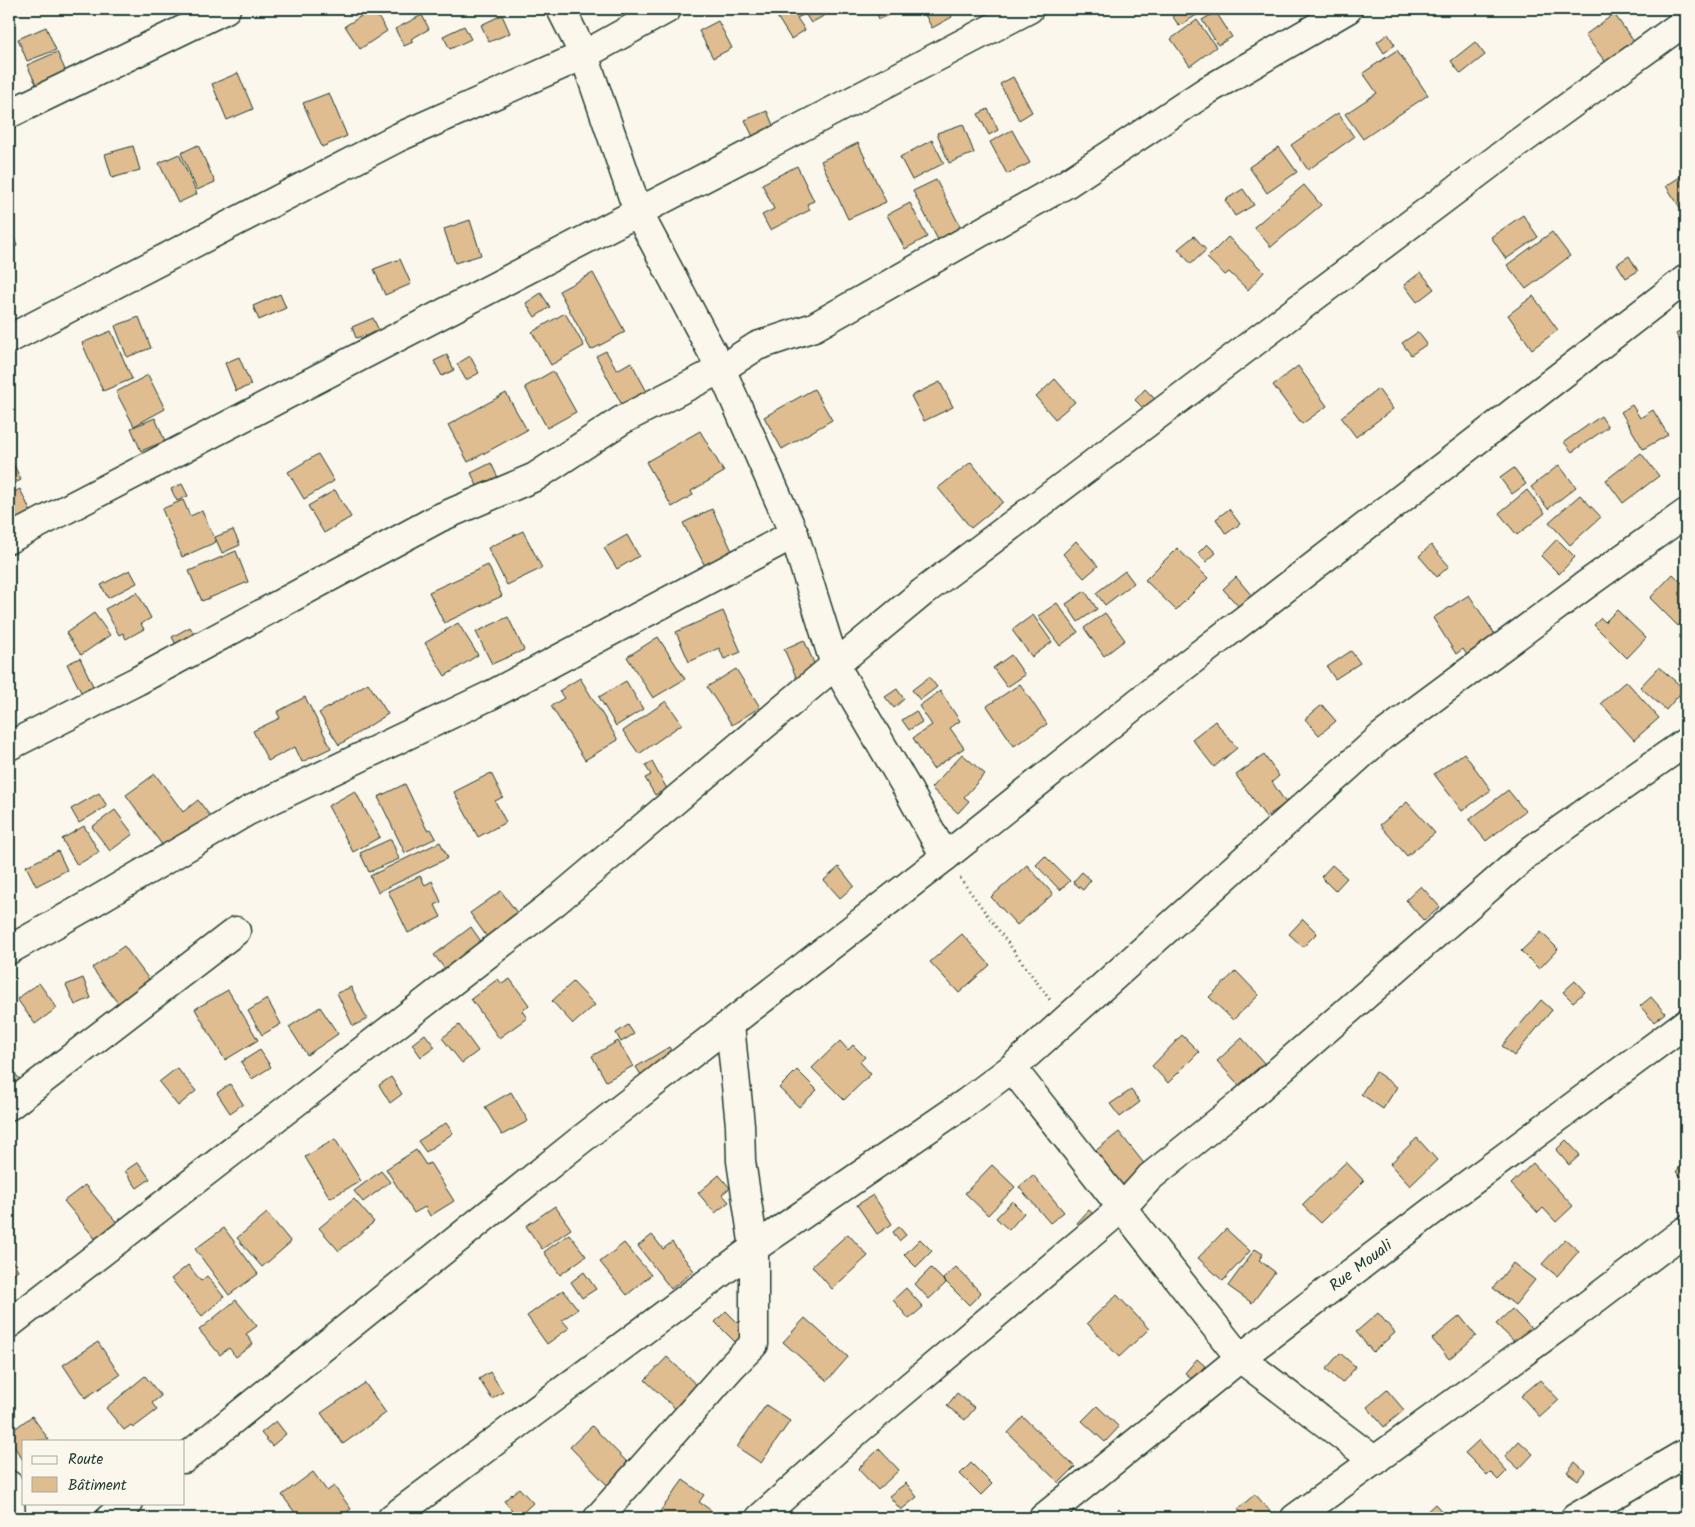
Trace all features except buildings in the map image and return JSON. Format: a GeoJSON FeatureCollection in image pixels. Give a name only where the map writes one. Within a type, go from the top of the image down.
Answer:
{"type":"FeatureCollection","features":[{"type":"Feature","properties":{"kind":"street"},"geometry":{"type":"LineString","coordinates":[[9,114],[226,9]]}},
{"type":"Feature","properties":{"kind":"street"},"geometry":{"type":"LineString","coordinates":[[561,9],[584,55],[638,212],[721,370],[794,534],[835,664],[945,857]]}},
{"type":"Feature","properties":{"kind":"street"},"geometry":{"type":"LineString","coordinates":[[9,339],[397,138],[584,55],[667,9]]}},
{"type":"Feature","properties":{"kind":"street"},"geometry":{"type":"LineString","coordinates":[[9,539],[1029,9]]}},
{"type":"Feature","properties":{"kind":"street"},"geometry":{"type":"LineString","coordinates":[[9,746],[137,681],[439,518],[535,477],[622,420],[721,370],[757,346],[814,327],[1066,184],[1208,90],[1348,9]]}},
{"type":"Feature","properties":{"kind":"street"},"geometry":{"type":"LineString","coordinates":[[9,1324],[555,902],[835,664],[955,568],[1514,146],[1686,21]]}},
{"type":"Feature","properties":{"kind":"street"},"geometry":{"type":"LineString","coordinates":[[185,1458],[578,1142],[945,857],[1156,688],[1686,279]]}},
{"type":"Feature","properties":{"kind":"street"},"geometry":{"type":"LineString","coordinates":[[392,1518],[754,1248],[968,1102],[1012,1068],[1382,736],[1686,513]]}},
{"type":"Feature","properties":{"kind":"street"},"geometry":{"type":"LineString","coordinates":[[9,950],[248,811],[491,695],[794,534]]}},
{"type":"Feature","properties":{"kind":"street"},"geometry":{"type":"LineString","coordinates":[[760,1518],[857,1431],[1123,1207],[1150,1177],[1251,1095],[1533,849],[1686,742]]}},
{"type":"Feature","properties":{"kind":"street"},"geometry":{"type":"LineString","coordinates":[[9,1106],[236,931]]}},
{"type":"Feature","properties":{"kind":"street","name":"Rue Mouali"},"geometry":{"type":"LineString","coordinates":[[1043,1518],[1240,1358],[1444,1202],[1686,1022]]}},
{"type":"Feature","properties":{"kind":"street"},"geometry":{"type":"LineString","coordinates":[[598,1518],[732,1366],[754,1344],[754,1248],[741,1161],[740,1125],[730,1025]]}},
{"type":"Feature","properties":{"kind":"street"},"geometry":{"type":"LineString","coordinates":[[1012,1068],[1240,1358],[1375,1461]]}},
{"type":"Feature","properties":{"kind":"street"},"geometry":{"type":"LineString","coordinates":[[1295,1518],[1557,1328],[1686,1230]]}},
{"type":"Feature","properties":{"kind":"street"},"geometry":{"type":"LineString","coordinates":[[1575,1518],[1686,1453]]}},
{"type":"Feature","properties":{"kind":"street"},"geometry":{"type":"LineString","coordinates":[[9,1486],[11,1518]]}},
{"type":"Feature","properties":{"kind":"street"},"geometry":{"type":"LineString","coordinates":[[110,1518],[128,1504]]}},
{"type":"Feature","properties":{"kind":"path"},"geometry":{"type":"LineString","coordinates":[[945,857],[1065,1020]]}}]}
